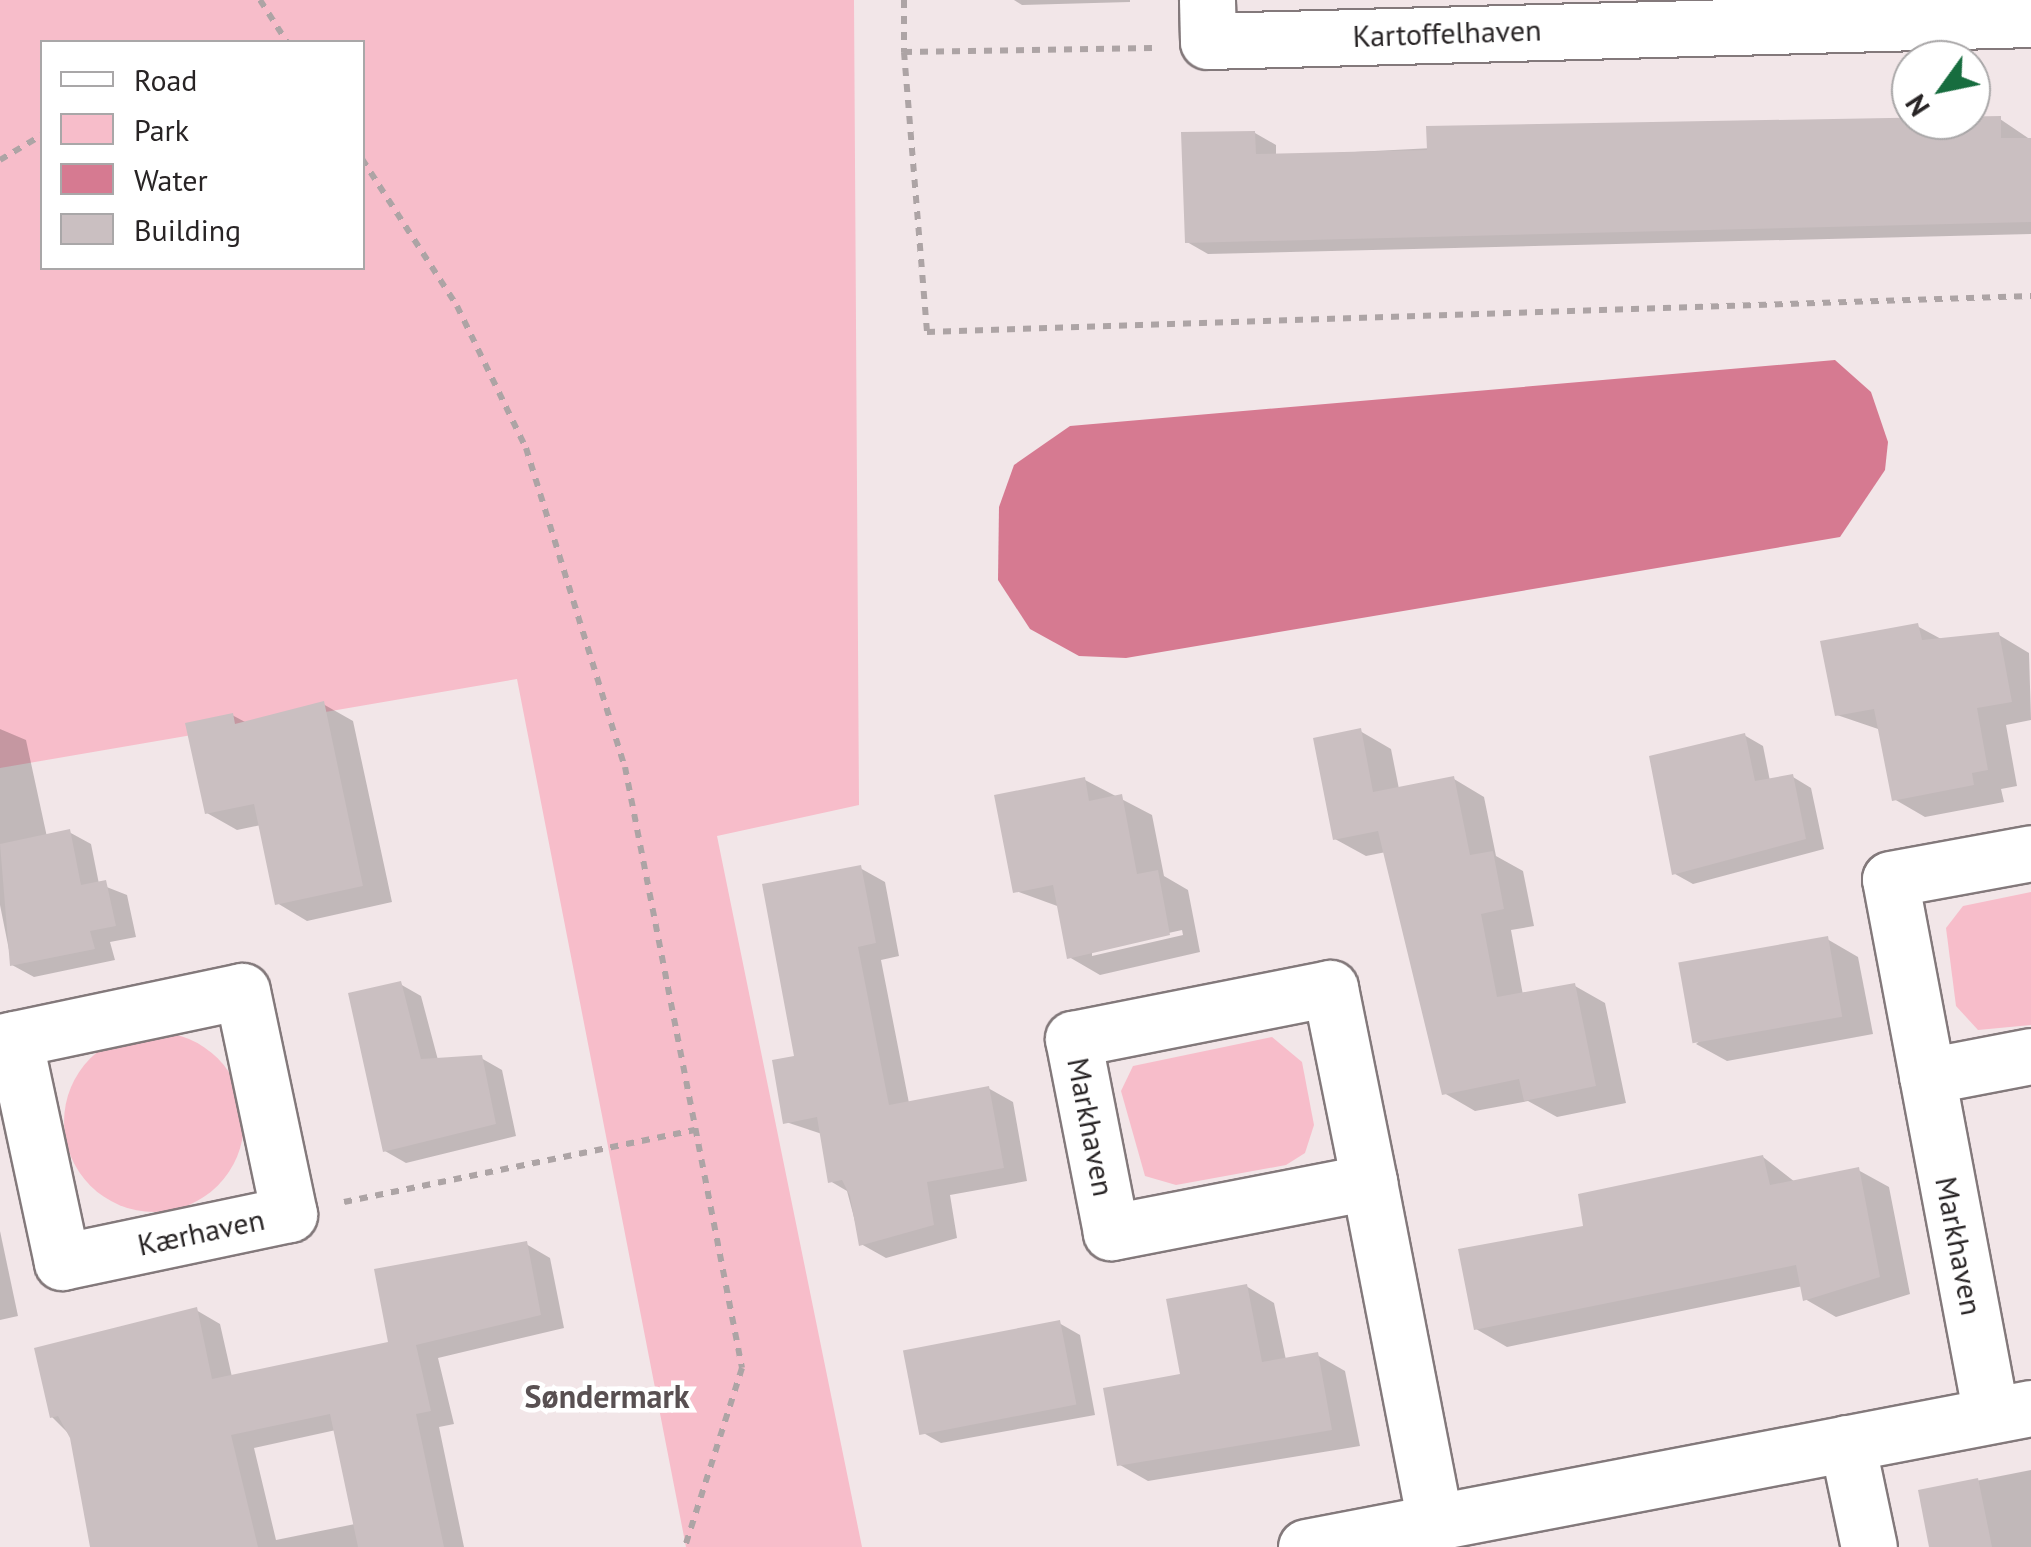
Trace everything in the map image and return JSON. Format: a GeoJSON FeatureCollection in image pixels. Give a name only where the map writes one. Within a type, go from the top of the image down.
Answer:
{"type":"FeatureCollection","features":[{"type":"Feature","properties":{"kind":"street","name":"Kartoffelhaven"},"geometry":{"type":"LineString","coordinates":[[1207,20],[1727,12],[2031,18]]}},
{"type":"Feature","properties":{"kind":"street","name":"Markhaven"},"geometry":{"type":"LineString","coordinates":[[1306,1547],[2011,1412],[1926,1076],[1890,880],[2031,853]]}},
{"type":"Feature","properties":{"kind":"street","name":"Markhaven"},"geometry":{"type":"LineString","coordinates":[[1369,1182],[1111,1232],[1073,1038],[1330,988],[1369,1182],[1435,1522]]}},
{"type":"Feature","properties":{"kind":"street","name":"Kærhaven"},"geometry":{"type":"LineString","coordinates":[[242,991],[290,1214],[62,1262],[7,1041],[242,991]]}},
{"type":"Feature","properties":{"kind":"street"},"geometry":{"type":"LineString","coordinates":[[1926,1076],[2031,1056]]}},
{"type":"Feature","properties":{"kind":"street"},"geometry":{"type":"LineString","coordinates":[[1848,1443],[1869,1547]]}},
{"type":"Feature","properties":{"kind":"path"},"geometry":{"type":"LineString","coordinates":[[260,0],[287,40]]}},
{"type":"Feature","properties":{"kind":"path"},"geometry":{"type":"LineString","coordinates":[[904,0],[904,52],[927,332],[2031,296]]}},
{"type":"Feature","properties":{"kind":"path"},"geometry":{"type":"LineString","coordinates":[[904,52],[1207,20]]}},
{"type":"Feature","properties":{"kind":"path"},"geometry":{"type":"LineString","coordinates":[[0,160],[40,137]]}},
{"type":"Feature","properties":{"kind":"path"},"geometry":{"type":"LineString","coordinates":[[365,164],[457,306],[526,448],[625,767],[742,1368],[685,1547]]}},
{"type":"Feature","properties":{"kind":"path"},"geometry":{"type":"LineString","coordinates":[[290,1214],[695,1130]]}},
{"type":"Feature","properties":{"kind":"green space"},"geometry":{"type":"Polygon","coordinates":[[[0,0],[854,0],[859,805],[717,836],[862,1547],[686,1547],[517,679],[0,768],[0,0]]]}},
{"type":"Feature","properties":{"kind":"green space"},"geometry":{"type":"Polygon","coordinates":[[[2031,892],[2031,1025],[1978,1030],[1956,1006],[1946,928],[1963,906],[2031,892]]]}},
{"type":"Feature","properties":{"kind":"green space"},"geometry":{"type":"Polygon","coordinates":[[[154,1032],[188,1039],[218,1058],[237,1088],[244,1122],[237,1156],[218,1186],[188,1205],[154,1212],[120,1205],[90,1186],[71,1156],[64,1122],[71,1088],[90,1058],[120,1039],[154,1032]]]}},
{"type":"Feature","properties":{"kind":"green space"},"geometry":{"type":"Polygon","coordinates":[[[1272,1037],[1302,1062],[1314,1125],[1305,1153],[1286,1165],[1176,1185],[1145,1176],[1121,1091],[1133,1066],[1272,1037]]]}},
{"type":"Feature","properties":{"kind":"water"},"geometry":{"type":"Polygon","coordinates":[[[1835,360],[1871,392],[1888,442],[1885,470],[1840,537],[1126,658],[1079,656],[1030,629],[998,580],[999,507],[1014,465],[1070,426],[1835,360]]]}},
{"type":"Feature","properties":{"kind":"building"},"geometry":{"type":"Polygon","coordinates":[[[1991,116],[2001,116],[2001,138],[2031,138],[2031,222],[1185,243],[1181,132],[1255,131],[1256,154],[1427,150],[1426,126],[1891,118],[1891,140],[1991,140],[1991,116]]]}},
{"type":"Feature","properties":{"kind":"building"},"geometry":{"type":"Polygon","coordinates":[[[1918,623],[1922,640],[1999,632],[2012,702],[1977,708],[1988,770],[1972,773],[1974,785],[1892,801],[1874,709],[1835,716],[1820,641],[1918,623]]]}},
{"type":"Feature","properties":{"kind":"building"},"geometry":{"type":"Polygon","coordinates":[[[324,701],[363,886],[275,905],[254,804],[205,814],[185,723],[233,713],[235,724],[324,701]]]}},
{"type":"Feature","properties":{"kind":"building"},"geometry":{"type":"Polygon","coordinates":[[[1361,728],[1373,792],[1454,776],[1470,855],[1493,851],[1504,909],[1481,914],[1497,997],[1575,983],[1596,1086],[1524,1101],[1519,1079],[1442,1095],[1378,831],[1333,840],[1313,738],[1361,728]]]}},
{"type":"Feature","properties":{"kind":"building"},"geometry":{"type":"Polygon","coordinates":[[[1745,733],[1755,781],[1793,774],[1806,839],[1672,875],[1649,756],[1745,733]]]}},
{"type":"Feature","properties":{"kind":"building"},"geometry":{"type":"Polygon","coordinates":[[[1085,777],[1089,801],[1122,794],[1137,874],[1158,870],[1170,935],[1067,959],[1053,885],[1013,893],[994,795],[1085,777]]]}},
{"type":"Feature","properties":{"kind":"building"},"geometry":{"type":"Polygon","coordinates":[[[70,829],[81,885],[106,880],[116,926],[90,931],[95,949],[10,966],[0,844],[70,829]]]}},
{"type":"Feature","properties":{"kind":"building"},"geometry":{"type":"Polygon","coordinates":[[[861,865],[876,943],[858,947],[889,1105],[989,1086],[1004,1168],[927,1182],[934,1225],[859,1246],[850,1196],[842,1180],[828,1183],[817,1117],[783,1124],[772,1060],[794,1056],[762,884],[861,865]]]}},
{"type":"Feature","properties":{"kind":"building"},"geometry":{"type":"Polygon","coordinates":[[[1828,936],[1842,1017],[1693,1043],[1678,962],[1828,936]]]}},
{"type":"Feature","properties":{"kind":"building"},"geometry":{"type":"Polygon","coordinates":[[[401,981],[421,1059],[482,1055],[496,1124],[383,1152],[348,993],[401,981]]]}},
{"type":"Feature","properties":{"kind":"building"},"geometry":{"type":"Polygon","coordinates":[[[1763,1155],[1770,1185],[1859,1167],[1880,1277],[1803,1301],[1796,1265],[1474,1330],[1458,1249],[1583,1226],[1578,1194],[1763,1155]]]}},
{"type":"Feature","properties":{"kind":"building"},"geometry":{"type":"Polygon","coordinates":[[[527,1241],[541,1315],[416,1345],[431,1411],[416,1414],[444,1547],[358,1547],[330,1414],[231,1435],[258,1547],[90,1547],[70,1438],[58,1416],[50,1418],[34,1348],[197,1307],[212,1379],[388,1342],[374,1269],[527,1241]]]}},
{"type":"Feature","properties":{"kind":"building"},"geometry":{"type":"Polygon","coordinates":[[[1247,1284],[1262,1362],[1318,1352],[1332,1430],[1117,1466],[1103,1388],[1180,1374],[1166,1299],[1247,1284]]]}},
{"type":"Feature","properties":{"kind":"building"},"geometry":{"type":"Polygon","coordinates":[[[1060,1320],[1076,1404],[919,1435],[903,1351],[1060,1320]]]}},
{"type":"Feature","properties":{"kind":"building"},"geometry":{"type":"Polygon","coordinates":[[[1978,1478],[1992,1547],[1929,1547],[1918,1490],[1978,1478]]]}},
{"type":"Feature","properties":{"kind":"district","name":"Søndermark"},"geometry":{"type":"Point","coordinates":[607,1396]}}]}
